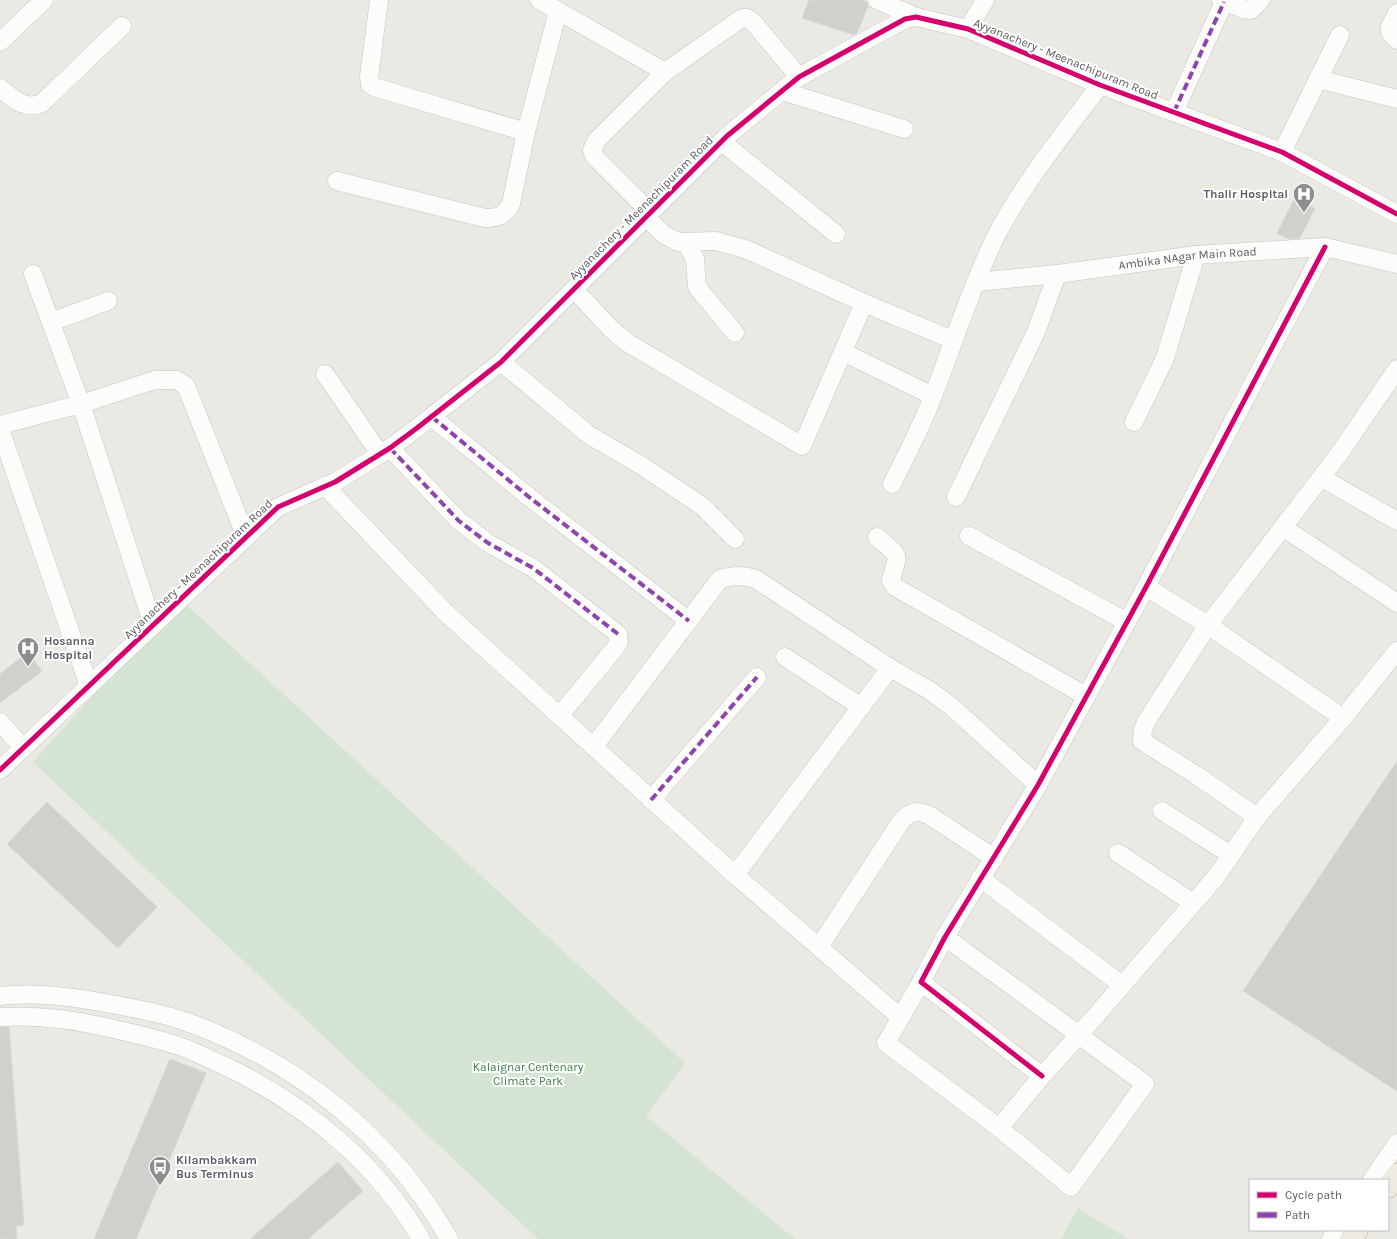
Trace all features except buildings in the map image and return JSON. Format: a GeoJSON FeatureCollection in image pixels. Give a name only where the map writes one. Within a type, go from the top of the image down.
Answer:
{"type":"FeatureCollection","features":[{"type":"Feature","properties":{"kind":"highway"},"geometry":{"type":"LineString","coordinates":[[1389,1186],[1397,1175]]}},
{"type":"Feature","properties":{"kind":"street"},"geometry":{"type":"LineString","coordinates":[[0,42],[44,0]]}},
{"type":"Feature","properties":{"kind":"street"},"geometry":{"type":"LineString","coordinates":[[379,0],[369,77],[370,84],[374,87],[526,132]]}},
{"type":"Feature","properties":{"kind":"street"},"geometry":{"type":"LineString","coordinates":[[539,0],[665,72]]}},
{"type":"Feature","properties":{"kind":"street"},"geometry":{"type":"LineString","coordinates":[[877,0],[916,17]]}},
{"type":"Feature","properties":{"kind":"street"},"geometry":{"type":"LineString","coordinates":[[968,29],[985,0]]}},
{"type":"Feature","properties":{"kind":"street"},"geometry":{"type":"LineString","coordinates":[[1174,112],[1223,1],[1243,10],[1251,10],[1261,0]]}},
{"type":"Feature","properties":{"kind":"street"},"geometry":{"type":"LineString","coordinates":[[337,181],[485,218],[497,218],[505,214],[511,204],[526,132],[558,11]]}},
{"type":"Feature","properties":{"kind":"street"},"geometry":{"type":"LineString","coordinates":[[1397,13],[1390,27],[1390,32],[1397,40]]}},
{"type":"Feature","properties":{"kind":"street","name":"Ayyanachery - Meenachipuram Road"},"geometry":{"type":"LineString","coordinates":[[0,770],[278,507],[325,486],[385,451],[432,417],[501,362],[722,142],[782,91],[799,77],[905,19],[916,17],[968,29],[1100,85],[1282,152],[1397,214]]}},
{"type":"Feature","properties":{"kind":"street"},"geometry":{"type":"LineString","coordinates":[[799,77],[753,22],[747,18],[742,18],[665,72],[597,140],[592,150],[594,156],[648,214],[663,234],[671,239],[686,243],[716,241],[748,250],[864,303],[953,340]]}},
{"type":"Feature","properties":{"kind":"street"},"geometry":{"type":"LineString","coordinates":[[0,88],[16,100],[26,105],[35,107],[42,103],[122,26]]}},
{"type":"Feature","properties":{"kind":"street"},"geometry":{"type":"LineString","coordinates":[[1282,152],[1340,35]]}},
{"type":"Feature","properties":{"kind":"street"},"geometry":{"type":"LineString","coordinates":[[1318,79],[1397,98]]}},
{"type":"Feature","properties":{"kind":"street"},"geometry":{"type":"LineString","coordinates":[[892,484],[919,430],[953,340],[995,238],[1016,202],[1059,139],[1100,85]]}},
{"type":"Feature","properties":{"kind":"street"},"geometry":{"type":"LineString","coordinates":[[782,91],[904,129]]}},
{"type":"Feature","properties":{"kind":"street"},"geometry":{"type":"LineString","coordinates":[[722,142],[836,234]]}},
{"type":"Feature","properties":{"kind":"street"},"geometry":{"type":"LineString","coordinates":[[686,243],[695,259],[697,287],[735,332]]}},
{"type":"Feature","properties":{"kind":"street"},"geometry":{"type":"LineString","coordinates":[[945,937],[1145,1084],[1071,1187],[999,1128],[886,1043],[945,937],[1038,785],[1146,587],[1325,247]]}},
{"type":"Feature","properties":{"kind":"street","name":"Ambika NAgar Main Road"},"geometry":{"type":"LineString","coordinates":[[977,282],[1057,274],[1196,255],[1325,247],[1397,264]]}},
{"type":"Feature","properties":{"kind":"street"},"geometry":{"type":"LineString","coordinates":[[1134,422],[1165,358],[1178,321],[1196,255]]}},
{"type":"Feature","properties":{"kind":"street"},"geometry":{"type":"LineString","coordinates":[[33,274],[81,404],[153,624]]}},
{"type":"Feature","properties":{"kind":"street"},"geometry":{"type":"LineString","coordinates":[[956,497],[1036,332],[1057,274]]}},
{"type":"Feature","properties":{"kind":"street"},"geometry":{"type":"LineString","coordinates":[[574,289],[611,329],[628,343],[802,446],[864,303]]}},
{"type":"Feature","properties":{"kind":"street"},"geometry":{"type":"LineString","coordinates":[[51,322],[108,301]]}},
{"type":"Feature","properties":{"kind":"street"},"geometry":{"type":"LineString","coordinates":[[843,352],[933,396]]}},
{"type":"Feature","properties":{"kind":"street"},"geometry":{"type":"LineString","coordinates":[[501,362],[589,435],[639,464],[702,506],[735,539]]}},
{"type":"Feature","properties":{"kind":"street"},"geometry":{"type":"LineString","coordinates":[[1257,817],[1196,775],[1142,741],[1142,730],[1208,625],[1322,478],[1397,369]]}},
{"type":"Feature","properties":{"kind":"street"},"geometry":{"type":"LineString","coordinates":[[325,374],[385,451],[459,521],[488,543],[534,568],[618,634],[619,642],[616,647],[560,715]]}},
{"type":"Feature","properties":{"kind":"street"},"geometry":{"type":"LineString","coordinates":[[0,425],[81,404],[155,380],[178,380],[186,386],[246,537]]}},
{"type":"Feature","properties":{"kind":"street"},"geometry":{"type":"LineString","coordinates":[[432,417],[529,497],[689,621]]}},
{"type":"Feature","properties":{"kind":"street"},"geometry":{"type":"LineString","coordinates":[[0,429],[4,452],[89,686]]}},
{"type":"Feature","properties":{"kind":"street"},"geometry":{"type":"LineString","coordinates":[[1322,478],[1397,521]]}},
{"type":"Feature","properties":{"kind":"street"},"geometry":{"type":"LineString","coordinates":[[325,486],[446,614],[560,715],[735,876],[900,1017]]}},
{"type":"Feature","properties":{"kind":"street"},"geometry":{"type":"LineString","coordinates":[[1284,528],[1397,603]]}},
{"type":"Feature","properties":{"kind":"street"},"geometry":{"type":"LineString","coordinates":[[969,536],[1127,622]]}},
{"type":"Feature","properties":{"kind":"street"},"geometry":{"type":"LineString","coordinates":[[877,537],[896,555],[898,560],[891,580],[895,587],[1086,696]]}},
{"type":"Feature","properties":{"kind":"street"},"geometry":{"type":"LineString","coordinates":[[594,746],[720,579],[734,575],[745,575],[756,579],[890,668],[929,690],[952,707],[1038,785]]}},
{"type":"Feature","properties":{"kind":"street"},"geometry":{"type":"LineString","coordinates":[[1146,587],[1208,625],[1343,718]]}},
{"type":"Feature","properties":{"kind":"street"},"geometry":{"type":"LineString","coordinates":[[999,1128],[1042,1076],[1216,877],[1257,817],[1343,718],[1397,651]]}},
{"type":"Feature","properties":{"kind":"street"},"geometry":{"type":"LineString","coordinates":[[785,657],[862,706]]}},
{"type":"Feature","properties":{"kind":"street"},"geometry":{"type":"LineString","coordinates":[[735,876],[890,668]]}},
{"type":"Feature","properties":{"kind":"street"},"geometry":{"type":"LineString","coordinates":[[651,800],[757,677]]}},
{"type":"Feature","properties":{"kind":"street"},"geometry":{"type":"LineString","coordinates":[[0,722],[23,748]]}},
{"type":"Feature","properties":{"kind":"street"},"geometry":{"type":"LineString","coordinates":[[819,947],[902,820],[912,812],[919,811],[929,815],[994,858]]}},
{"type":"Feature","properties":{"kind":"street"},"geometry":{"type":"LineString","coordinates":[[1162,811],[1231,855]]}},
{"type":"Feature","properties":{"kind":"street"},"geometry":{"type":"LineString","coordinates":[[1118,853],[1193,903]]}},
{"type":"Feature","properties":{"kind":"street"},"geometry":{"type":"LineString","coordinates":[[980,878],[1122,985]]}},
{"type":"Feature","properties":{"kind":"street"},"geometry":{"type":"LineString","coordinates":[[921,982],[1042,1076]]}},
{"type":"Feature","properties":{"kind":"street"},"geometry":{"type":"LineString","coordinates":[[0,996],[50,994],[146,1011],[186,1022],[237,1042],[268,1058],[313,1089],[344,1113],[373,1139],[408,1175],[434,1211],[449,1239]]}},
{"type":"Feature","properties":{"kind":"street"},"geometry":{"type":"LineString","coordinates":[[0,1017],[47,1018],[80,1021],[133,1033],[177,1045],[238,1073],[287,1101],[312,1118],[343,1144],[372,1173],[390,1195],[420,1239]]}},
{"type":"Feature","properties":{"kind":"street"},"geometry":{"type":"LineString","coordinates":[[1373,1179],[1397,1143]]}},
{"type":"Feature","properties":{"kind":"green space","name":"Kalaignar Centenary Climate Park"},"geometry":{"type":"Polygon","coordinates":[[[180,599],[685,1063],[646,1116],[795,1239],[538,1239],[33,762],[180,599]]]}},
{"type":"Feature","properties":{"kind":"green space"},"geometry":{"type":"Polygon","coordinates":[[[1078,1208],[1128,1239],[1061,1239],[1078,1208]]]}},
{"type":"Feature","properties":{"kind":"marked path"},"geometry":{"type":"LineString","coordinates":[[1174,112],[1224,2]]}},
{"type":"Feature","properties":{"kind":"marked path"},"geometry":{"type":"LineString","coordinates":[[432,417],[529,497],[689,621]]}},
{"type":"Feature","properties":{"kind":"marked path"},"geometry":{"type":"LineString","coordinates":[[390,448],[459,521],[488,543],[533,568],[618,634]]}},
{"type":"Feature","properties":{"kind":"marked path"},"geometry":{"type":"LineString","coordinates":[[651,800],[757,677]]}},
{"type":"Feature","properties":{"kind":"cycle path"},"geometry":{"type":"LineString","coordinates":[[0,770],[278,507],[335,482],[390,448],[417,428],[501,362],[727,136],[799,77],[905,19],[916,17],[968,29],[1100,85],[1282,152],[1397,214]]}},
{"type":"Feature","properties":{"kind":"cycle path"},"geometry":{"type":"LineString","coordinates":[[1042,1076],[921,982],[945,937],[1038,785],[1146,587],[1325,247]]}},
{"type":"Feature","properties":{"kind":"place","name":"Thalir Hospital"},"geometry":{"type":"Point","coordinates":[1304,214]}},
{"type":"Feature","properties":{"kind":"place","name":"Hosanna Hospital"},"geometry":{"type":"Point","coordinates":[28,668]}},
{"type":"Feature","properties":{"kind":"place","name":"Kilambakkam Bus Terminus"},"geometry":{"type":"Point","coordinates":[160,1186]}}]}
